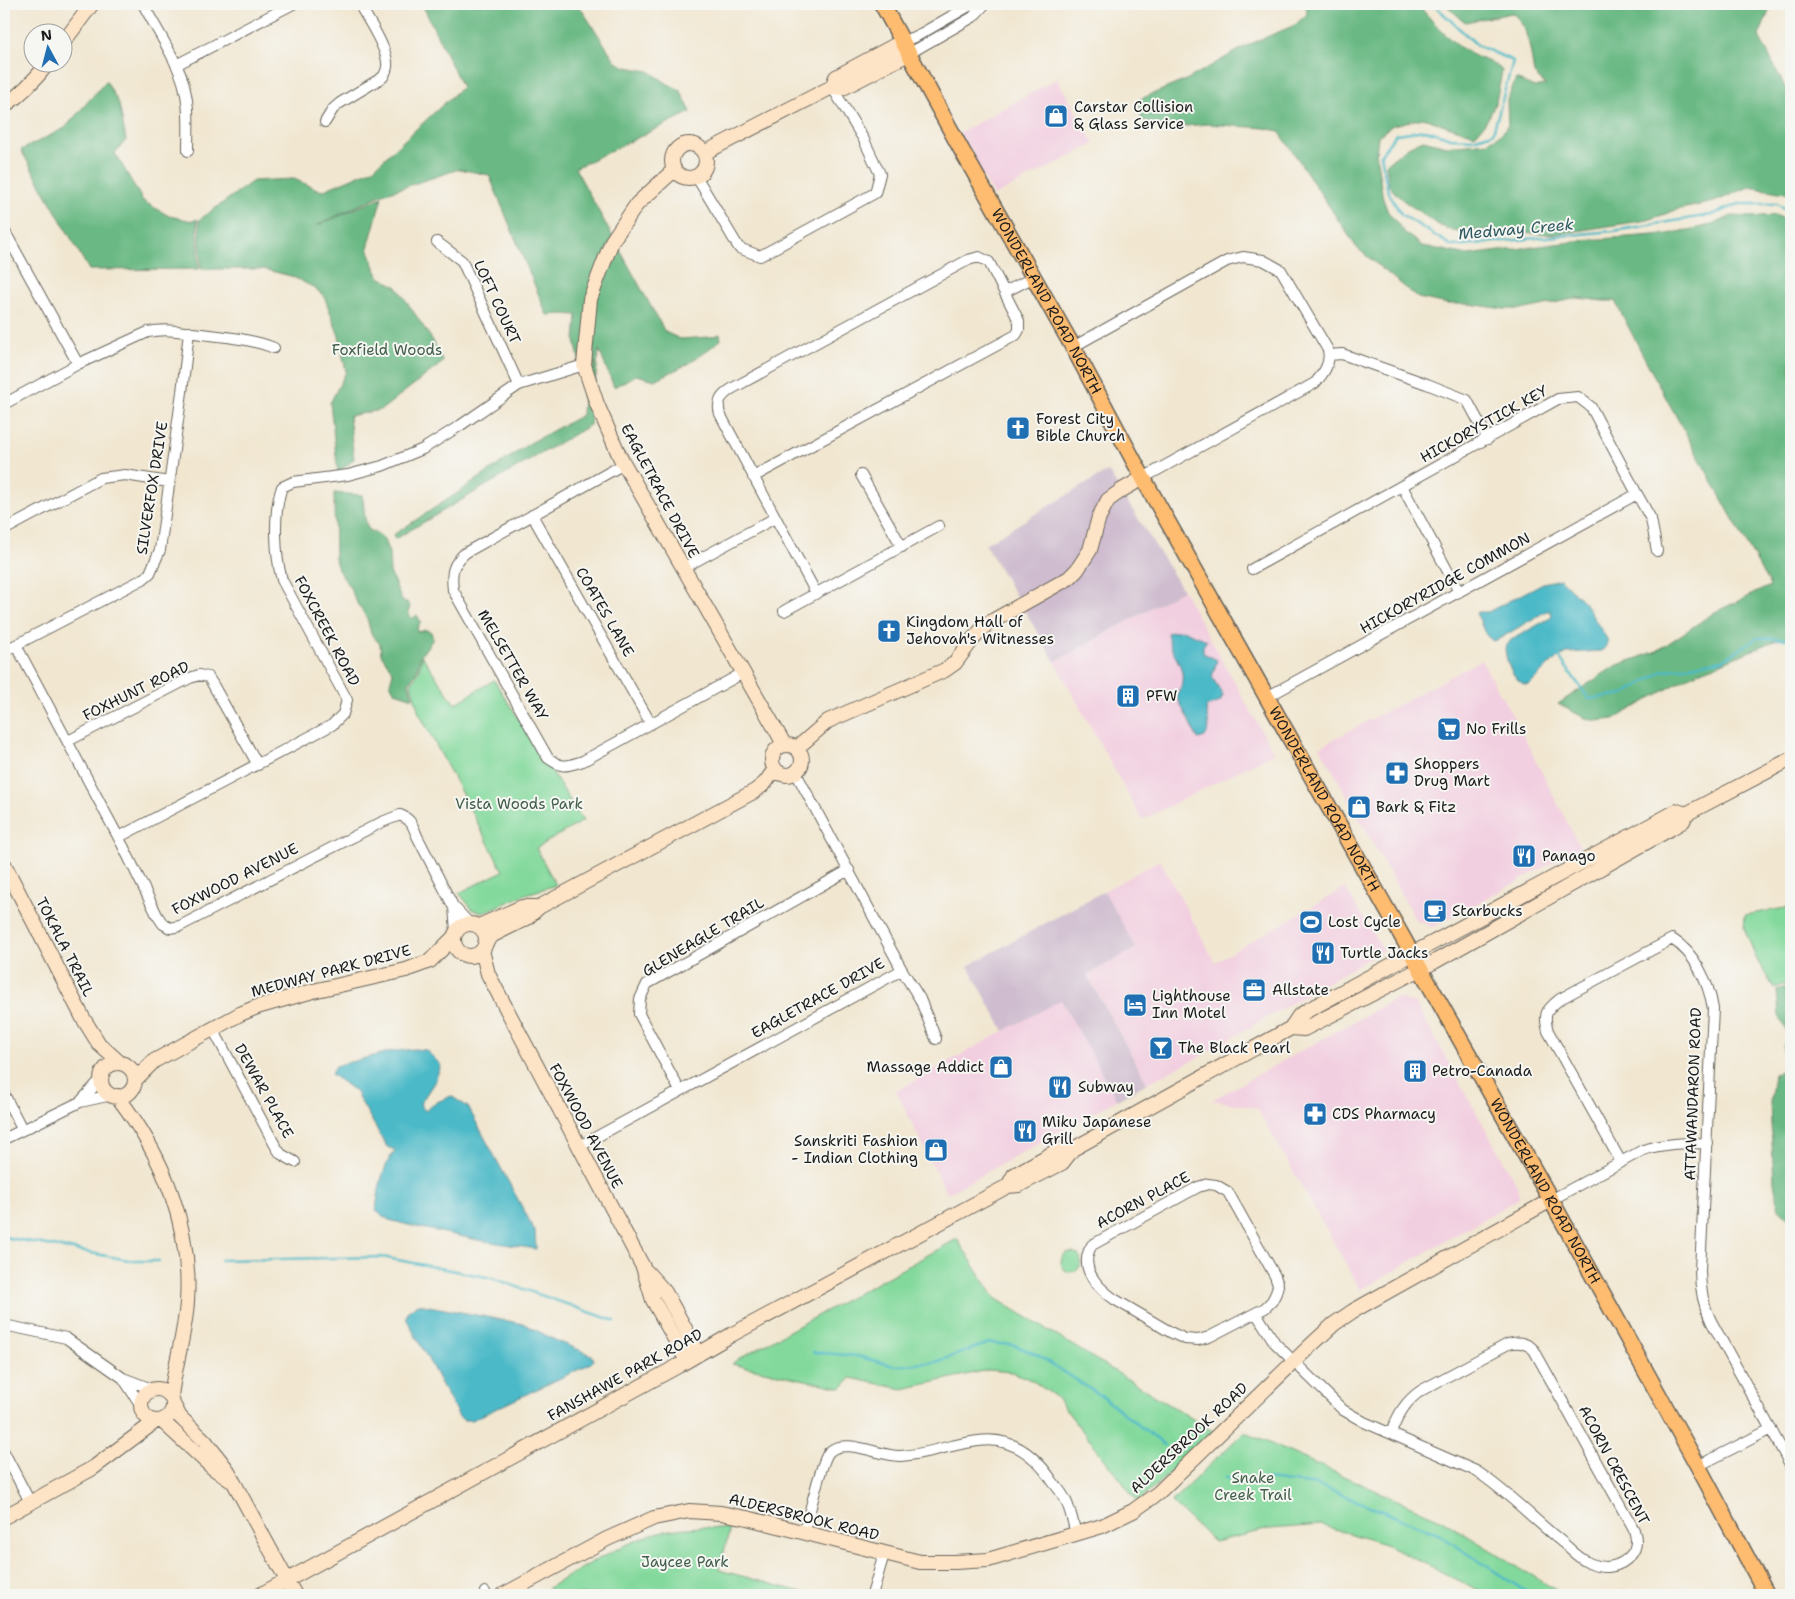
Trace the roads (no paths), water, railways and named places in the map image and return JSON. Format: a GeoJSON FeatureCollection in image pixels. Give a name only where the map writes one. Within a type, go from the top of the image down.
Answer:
{"type":"FeatureCollection","features":[{"type":"Feature","properties":{"kind":"main road","name":"WONDERLAND ROAD NORTH"},"geometry":{"type":"LineString","coordinates":[[882,4],[963,153],[1073,347],[1143,478],[1551,1200],[1767,1595]]}},
{"type":"Feature","properties":{"kind":"street"},"geometry":{"type":"LineString","coordinates":[[72,31],[92,4]]}},
{"type":"Feature","properties":{"kind":"street"},"geometry":{"type":"LineString","coordinates":[[143,4],[176,65],[185,88],[189,112],[188,151]]}},
{"type":"Feature","properties":{"kind":"street"},"geometry":{"type":"LineString","coordinates":[[176,65],[293,4]]}},
{"type":"Feature","properties":{"kind":"street"},"geometry":{"type":"LineString","coordinates":[[325,122],[333,109],[383,77],[387,71],[388,63],[385,53],[359,4]]}},
{"type":"Feature","properties":{"kind":"street"},"geometry":{"type":"LineString","coordinates":[[907,47],[917,36],[968,6],[975,4]]}},
{"type":"Feature","properties":{"kind":"street"},"geometry":{"type":"LineString","coordinates":[[704,153],[832,87],[843,88],[907,47],[974,17],[985,4]]}},
{"type":"Feature","properties":{"kind":"street"},"geometry":{"type":"LineString","coordinates":[[4,106],[34,82],[42,72]]}},
{"type":"Feature","properties":{"kind":"street"},"geometry":{"type":"LineString","coordinates":[[696,176],[739,248],[760,256],[875,193],[880,174],[864,140],[832,87]]}},
{"type":"Feature","properties":{"kind":"street"},"geometry":{"type":"LineString","coordinates":[[691,144],[704,153],[705,164],[703,170],[696,176],[683,177],[674,170],[672,159],[676,149],[681,146],[691,144]]}},
{"type":"Feature","properties":{"kind":"street","name":"EAGLETRACE DRIVE"},"geometry":{"type":"LineString","coordinates":[[674,170],[637,204],[612,241],[590,299],[584,365],[597,404],[624,464],[743,673],[790,746]]}},
{"type":"Feature","properties":{"kind":"street"},"geometry":{"type":"LineString","coordinates":[[4,230],[78,364]]}},
{"type":"Feature","properties":{"kind":"street","name":"LOFT COURT"},"geometry":{"type":"LineString","coordinates":[[437,242],[462,261],[519,385]]}},
{"type":"Feature","properties":{"kind":"street"},"geometry":{"type":"LineString","coordinates":[[753,476],[1016,335],[1019,330],[1019,321],[989,262],[980,257],[968,260],[726,392],[719,401],[720,414],[775,518],[816,593]]}},
{"type":"Feature","properties":{"kind":"street"},"geometry":{"type":"LineString","coordinates":[[790,746],[802,756],[802,762],[796,772],[785,775],[775,769],[772,764],[772,757],[778,747],[790,746],[809,736],[828,721],[946,670],[956,663],[972,640],[987,624],[1069,578],[1084,562],[1090,550],[1100,516],[1108,500],[1143,478],[1315,383],[1324,372],[1329,355],[1328,350],[1281,270],[1263,260],[1242,257],[1226,261],[1073,347]]}},
{"type":"Feature","properties":{"kind":"street"},"geometry":{"type":"LineString","coordinates":[[1005,292],[1034,277]]}},
{"type":"Feature","properties":{"kind":"street"},"geometry":{"type":"LineString","coordinates":[[4,404],[78,364],[148,332],[158,330],[188,332],[243,339],[274,348]]}},
{"type":"Feature","properties":{"kind":"street","name":"SILVERFOX DRIVE"},"geometry":{"type":"LineString","coordinates":[[4,651],[143,580],[150,573],[160,550],[188,332]]}},
{"type":"Feature","properties":{"kind":"street"},"geometry":{"type":"LineString","coordinates":[[1329,355],[1342,354],[1467,400],[1488,439]]}},
{"type":"Feature","properties":{"kind":"street","name":"FOXCREEK ROAD"},"geometry":{"type":"LineString","coordinates":[[119,837],[332,725],[343,714],[347,700],[282,580],[276,551],[278,501],[282,487],[293,482],[348,475],[382,466],[409,455],[462,425],[519,385],[584,365]]}},
{"type":"Feature","properties":{"kind":"street","name":"HICKORYSTICK KEY"},"geometry":{"type":"LineString","coordinates":[[1252,569],[1558,400],[1578,397],[1591,407],[1636,494],[1654,524],[1657,551]]}},
{"type":"Feature","properties":{"kind":"street","name":"MELSETTER WAY"},"geometry":{"type":"LineString","coordinates":[[624,464],[465,553],[455,562],[452,579],[453,590],[548,758],[563,766],[583,761],[743,673]]}},
{"type":"Feature","properties":{"kind":"street"},"geometry":{"type":"LineString","coordinates":[[862,475],[902,547]]}},
{"type":"Feature","properties":{"kind":"street"},"geometry":{"type":"LineString","coordinates":[[4,530],[101,478],[125,476],[170,482]]}},
{"type":"Feature","properties":{"kind":"street"},"geometry":{"type":"LineString","coordinates":[[1402,486],[1459,592]]}},
{"type":"Feature","properties":{"kind":"street","name":"HICKORYRIDGE COMMON"},"geometry":{"type":"LineString","coordinates":[[1267,698],[1636,494]]}},
{"type":"Feature","properties":{"kind":"street","name":"COATES LANE"},"geometry":{"type":"LineString","coordinates":[[532,515],[651,724]]}},
{"type":"Feature","properties":{"kind":"street"},"geometry":{"type":"LineString","coordinates":[[683,568],[775,518]]}},
{"type":"Feature","properties":{"kind":"street"},"geometry":{"type":"LineString","coordinates":[[784,611],[939,526]]}},
{"type":"Feature","properties":{"kind":"street","name":"FOXWOOD AVENUE"},"geometry":{"type":"LineString","coordinates":[[16,645],[119,837],[163,924],[170,928],[180,926],[382,822],[400,815],[408,818],[413,826],[454,906],[474,925]]}},
{"type":"Feature","properties":{"kind":"street","name":"FOXHUNT ROAD"},"geometry":{"type":"LineString","coordinates":[[68,741],[167,689],[199,675],[208,677],[212,683],[258,765]]}},
{"type":"Feature","properties":{"kind":"street"},"geometry":{"type":"LineString","coordinates":[[1686,814],[1791,759]]}},
{"type":"Feature","properties":{"kind":"street"},"geometry":{"type":"LineString","coordinates":[[539,907],[522,907],[474,925],[465,924],[455,934],[455,947],[465,954],[473,955],[494,935],[527,918],[539,907],[754,790],[765,783],[775,769]]}},
{"type":"Feature","properties":{"kind":"street","name":"EAGLETRACE DRIVE"},"geometry":{"type":"LineString","coordinates":[[578,1147],[902,970],[796,772]]}},
{"type":"Feature","properties":{"kind":"street","name":"FANSHAWE PARK ROAD"},"geometry":{"type":"LineString","coordinates":[[260,1595],[731,1335],[1008,1186],[1014,1175],[1058,1150],[1073,1149],[1292,1028],[1299,1016],[1412,954],[1677,811],[1686,814],[1683,821],[1670,829],[1420,968],[1304,1029],[1292,1028]]}},
{"type":"Feature","properties":{"kind":"street","name":"TOKALA TRAIL"},"geometry":{"type":"LineString","coordinates":[[4,864],[83,1018],[99,1044],[124,1065]]}},
{"type":"Feature","properties":{"kind":"street","name":"GLENEAGLE TRAIL"},"geometry":{"type":"LineString","coordinates":[[680,1091],[640,1014],[640,1000],[647,984],[849,870]]}},
{"type":"Feature","properties":{"kind":"street","name":"FOXWOOD AVENUE"},"geometry":{"type":"LineString","coordinates":[[454,906],[455,934]]}},
{"type":"Feature","properties":{"kind":"street"},"geometry":{"type":"LineString","coordinates":[[474,925],[484,934],[484,946]]}},
{"type":"Feature","properties":{"kind":"street","name":"MEDWAY PARK DRIVE"},"geometry":{"type":"LineString","coordinates":[[133,1085],[154,1061],[240,1014],[313,991],[406,970],[437,956],[455,934]]}},
{"type":"Feature","properties":{"kind":"street","name":"ATTAWANDARON ROAD"},"geometry":{"type":"LineString","coordinates":[[1621,1162],[1548,1031],[1545,1017],[1549,1007],[1560,999],[1672,939],[1688,951],[1711,993],[1713,1009],[1700,1270],[1703,1301],[1711,1321],[1791,1466]]}},
{"type":"Feature","properties":{"kind":"street","name":"FOXWOOD AVENUE"},"geometry":{"type":"LineString","coordinates":[[484,946],[488,974],[643,1267],[653,1300],[693,1357]]}},
{"type":"Feature","properties":{"kind":"street","name":"FOXWOOD AVENUE"},"geometry":{"type":"LineString","coordinates":[[465,954],[488,974]]}},
{"type":"Feature","properties":{"kind":"street","name":"MEDWAY PARK DRIVE"},"geometry":{"type":"LineString","coordinates":[[437,956],[465,954]]}},
{"type":"Feature","properties":{"kind":"street"},"geometry":{"type":"LineString","coordinates":[[902,970],[920,999],[936,1039]]}},
{"type":"Feature","properties":{"kind":"street","name":"DEWAR PLACE"},"geometry":{"type":"LineString","coordinates":[[212,1029],[276,1147],[282,1154],[295,1162]]}},
{"type":"Feature","properties":{"kind":"street","name":"TOKALA TRAIL"},"geometry":{"type":"LineString","coordinates":[[99,1044],[103,1075]]}},
{"type":"Feature","properties":{"kind":"street","name":"MEDWAY PARK DRIVE"},"geometry":{"type":"LineString","coordinates":[[124,1065],[154,1061]]}},
{"type":"Feature","properties":{"kind":"street"},"geometry":{"type":"LineString","coordinates":[[80,1102],[109,1066],[124,1065],[134,1075],[136,1120]]}},
{"type":"Feature","properties":{"kind":"street"},"geometry":{"type":"LineString","coordinates":[[4,1517],[93,1468],[126,1443],[170,1414],[187,1303],[188,1284],[184,1244],[168,1183],[136,1120],[115,1096],[104,1089],[103,1075]]}},
{"type":"Feature","properties":{"kind":"street"},"geometry":{"type":"LineString","coordinates":[[4,1139],[80,1102],[122,1096],[133,1085]]}},
{"type":"Feature","properties":{"kind":"street"},"geometry":{"type":"LineString","coordinates":[[4,1094],[22,1129]]}},
{"type":"Feature","properties":{"kind":"street","name":"ALDERSBROOK ROAD"},"geometry":{"type":"LineString","coordinates":[[503,1595],[607,1539],[654,1518],[689,1512],[721,1513],[747,1518],[920,1562],[988,1560],[1102,1526],[1118,1519],[1158,1493],[1334,1324],[1353,1311],[1643,1150],[1658,1145],[1707,1143]]}},
{"type":"Feature","properties":{"kind":"street","name":"ACORN PLACE"},"geometry":{"type":"LineString","coordinates":[[1208,1184],[1216,1185],[1228,1192],[1276,1276],[1278,1285],[1274,1297],[1266,1308],[1256,1313],[1209,1337],[1198,1340],[1185,1339],[1105,1293],[1087,1269],[1086,1262],[1089,1250],[1092,1245],[1198,1187],[1208,1184]]}},
{"type":"Feature","properties":{"kind":"street"},"geometry":{"type":"LineString","coordinates":[[1256,1313],[1275,1343],[1294,1362]]}},
{"type":"Feature","properties":{"kind":"street"},"geometry":{"type":"LineString","coordinates":[[4,1325],[66,1338],[123,1378],[154,1389],[164,1390],[172,1400],[180,1417],[216,1454],[226,1468],[295,1595]]}},
{"type":"Feature","properties":{"kind":"street","name":"ACORN CRESCENT"},"geometry":{"type":"LineString","coordinates":[[1294,1362],[1343,1410],[1364,1422],[1476,1471],[1590,1564],[1603,1567],[1614,1566],[1623,1563],[1632,1554],[1636,1543],[1634,1530],[1534,1350],[1530,1346],[1519,1342],[1508,1344],[1422,1390],[1405,1404],[1398,1415],[1391,1433]]}},
{"type":"Feature","properties":{"kind":"street"},"geometry":{"type":"LineString","coordinates":[[126,1443],[145,1393],[154,1389],[176,1366]]}},
{"type":"Feature","properties":{"kind":"street"},"geometry":{"type":"LineString","coordinates":[[123,1378],[146,1417],[159,1421],[213,1468],[233,1482]]}},
{"type":"Feature","properties":{"kind":"street"},"geometry":{"type":"LineString","coordinates":[[1698,1466],[1771,1429]]}},
{"type":"Feature","properties":{"kind":"street"},"geometry":{"type":"LineString","coordinates":[[804,1532],[824,1462],[830,1451],[834,1448],[848,1446],[899,1456],[928,1452],[978,1440],[989,1440],[1008,1443],[1019,1448],[1030,1454],[1044,1468],[1066,1500],[1076,1534]]}},
{"type":"Feature","properties":{"kind":"street"},"geometry":{"type":"LineString","coordinates":[[4,1452],[30,1502]]}},
{"type":"Feature","properties":{"kind":"street"},"geometry":{"type":"LineString","coordinates":[[872,1595],[884,1554]]}},
{"type":"Feature","properties":{"kind":"water"},"geometry":{"type":"Polygon","coordinates":[[[1560,579],[1584,602],[1607,639],[1607,644],[1601,651],[1567,653],[1553,661],[1530,684],[1525,685],[1520,682],[1510,669],[1505,648],[1511,640],[1552,617],[1551,611],[1546,611],[1493,641],[1486,635],[1476,614],[1477,612],[1488,612],[1543,583],[1560,579]]]}},
{"type":"Feature","properties":{"kind":"water"},"geometry":{"type":"Polygon","coordinates":[[[1182,630],[1207,640],[1203,646],[1203,653],[1217,660],[1212,677],[1223,695],[1220,702],[1206,707],[1209,729],[1205,737],[1198,739],[1177,697],[1181,686],[1181,670],[1167,633],[1182,630]]]}},
{"type":"Feature","properties":{"kind":"water"},"geometry":{"type":"Polygon","coordinates":[[[414,1049],[426,1050],[441,1065],[435,1081],[420,1104],[425,1111],[437,1102],[451,1096],[468,1107],[535,1231],[536,1249],[478,1240],[412,1226],[389,1220],[376,1211],[384,1172],[395,1150],[387,1147],[355,1091],[331,1074],[335,1066],[389,1052],[414,1049]]]}},
{"type":"Feature","properties":{"kind":"water"},"geometry":{"type":"Polygon","coordinates":[[[418,1304],[524,1324],[555,1340],[592,1355],[594,1360],[590,1364],[472,1420],[464,1420],[459,1417],[406,1318],[408,1311],[418,1304]]]}},
{"type":"Feature","properties":{"kind":"waterway","name":"Medway Creek"},"geometry":{"type":"LineString","coordinates":[[1433,4],[1477,45],[1513,61],[1493,133],[1473,139],[1451,138],[1426,130],[1396,134],[1381,154],[1388,192],[1401,214],[1452,246],[1613,231],[1711,215],[1739,204],[1777,204],[1791,212]]}},
{"type":"Feature","properties":{"kind":"waterway"},"geometry":{"type":"LineString","coordinates":[[1559,657],[1589,699],[1624,694],[1663,671],[1723,660],[1757,638],[1791,639]]}},
{"type":"Feature","properties":{"kind":"waterway"},"geometry":{"type":"LineString","coordinates":[[4,1237],[134,1261],[159,1261]]}},
{"type":"Feature","properties":{"kind":"waterway"},"geometry":{"type":"LineString","coordinates":[[221,1260],[382,1257],[492,1278],[615,1321]]}},
{"type":"Feature","properties":{"kind":"waterway"},"geometry":{"type":"LineString","coordinates":[[813,1352],[857,1356],[895,1366],[936,1362],[989,1343],[1014,1345],[1038,1355],[1104,1398],[1164,1445]]}},
{"type":"Feature","properties":{"kind":"waterway"},"geometry":{"type":"LineString","coordinates":[[1225,1478],[1266,1479],[1318,1485],[1438,1534],[1531,1595]]}},
{"type":"Feature","properties":{"kind":"place","name":"Carstar Collision & Glass Service"},"geometry":{"type":"Point","coordinates":[1056,116]}},
{"type":"Feature","properties":{"kind":"place","name":"Forest City Bible Church"},"geometry":{"type":"Point","coordinates":[1018,428]}},
{"type":"Feature","properties":{"kind":"place","name":"Kingdom Hall of Jehovah's Witnesses"},"geometry":{"type":"Point","coordinates":[889,631]}},
{"type":"Feature","properties":{"kind":"place","name":"PFW"},"geometry":{"type":"Point","coordinates":[1128,696]}},
{"type":"Feature","properties":{"kind":"place","name":"No Frills"},"geometry":{"type":"Point","coordinates":[1449,729]}},
{"type":"Feature","properties":{"kind":"place","name":"Shoppers Drug Mart"},"geometry":{"type":"Point","coordinates":[1397,773]}},
{"type":"Feature","properties":{"kind":"place","name":"Bark & Fitz"},"geometry":{"type":"Point","coordinates":[1359,807]}},
{"type":"Feature","properties":{"kind":"place","name":"Panago"},"geometry":{"type":"Point","coordinates":[1524,856]}},
{"type":"Feature","properties":{"kind":"place","name":"Starbucks"},"geometry":{"type":"Point","coordinates":[1435,911]}},
{"type":"Feature","properties":{"kind":"place","name":"Lost Cycle"},"geometry":{"type":"Point","coordinates":[1311,922]}},
{"type":"Feature","properties":{"kind":"place","name":"Turtle Jacks"},"geometry":{"type":"Point","coordinates":[1323,953]}},
{"type":"Feature","properties":{"kind":"place","name":"Allstate"},"geometry":{"type":"Point","coordinates":[1254,990]}},
{"type":"Feature","properties":{"kind":"place","name":"Lighthouse Inn Motel"},"geometry":{"type":"Point","coordinates":[1135,1005]}},
{"type":"Feature","properties":{"kind":"place","name":"The Black Pearl"},"geometry":{"type":"Point","coordinates":[1161,1048]}},
{"type":"Feature","properties":{"kind":"place","name":"Massage Addict"},"geometry":{"type":"Point","coordinates":[1001,1067]}},
{"type":"Feature","properties":{"kind":"place","name":"Petro-Canada"},"geometry":{"type":"Point","coordinates":[1415,1071]}},
{"type":"Feature","properties":{"kind":"place","name":"Subway"},"geometry":{"type":"Point","coordinates":[1060,1087]}},
{"type":"Feature","properties":{"kind":"place","name":"CDS Pharmacy"},"geometry":{"type":"Point","coordinates":[1315,1114]}},
{"type":"Feature","properties":{"kind":"place","name":"Miku Japanese Grill"},"geometry":{"type":"Point","coordinates":[1025,1131]}},
{"type":"Feature","properties":{"kind":"place","name":"Sanskriti Fashion - Indian Clothing"},"geometry":{"type":"Point","coordinates":[936,1150]}},
{"type":"Feature","properties":{"kind":"park label","name":"Foxfield Woods"},"geometry":{"type":"Point","coordinates":[387,350]}},
{"type":"Feature","properties":{"kind":"park label","name":"Vista Woods Park"},"geometry":{"type":"Point","coordinates":[519,804]}},
{"type":"Feature","properties":{"kind":"park label","name":"Snake Creek Trail"},"geometry":{"type":"Point","coordinates":[1253,1486]}},
{"type":"Feature","properties":{"kind":"park label","name":"Jaycee Park"},"geometry":{"type":"Point","coordinates":[685,1562]}}]}
